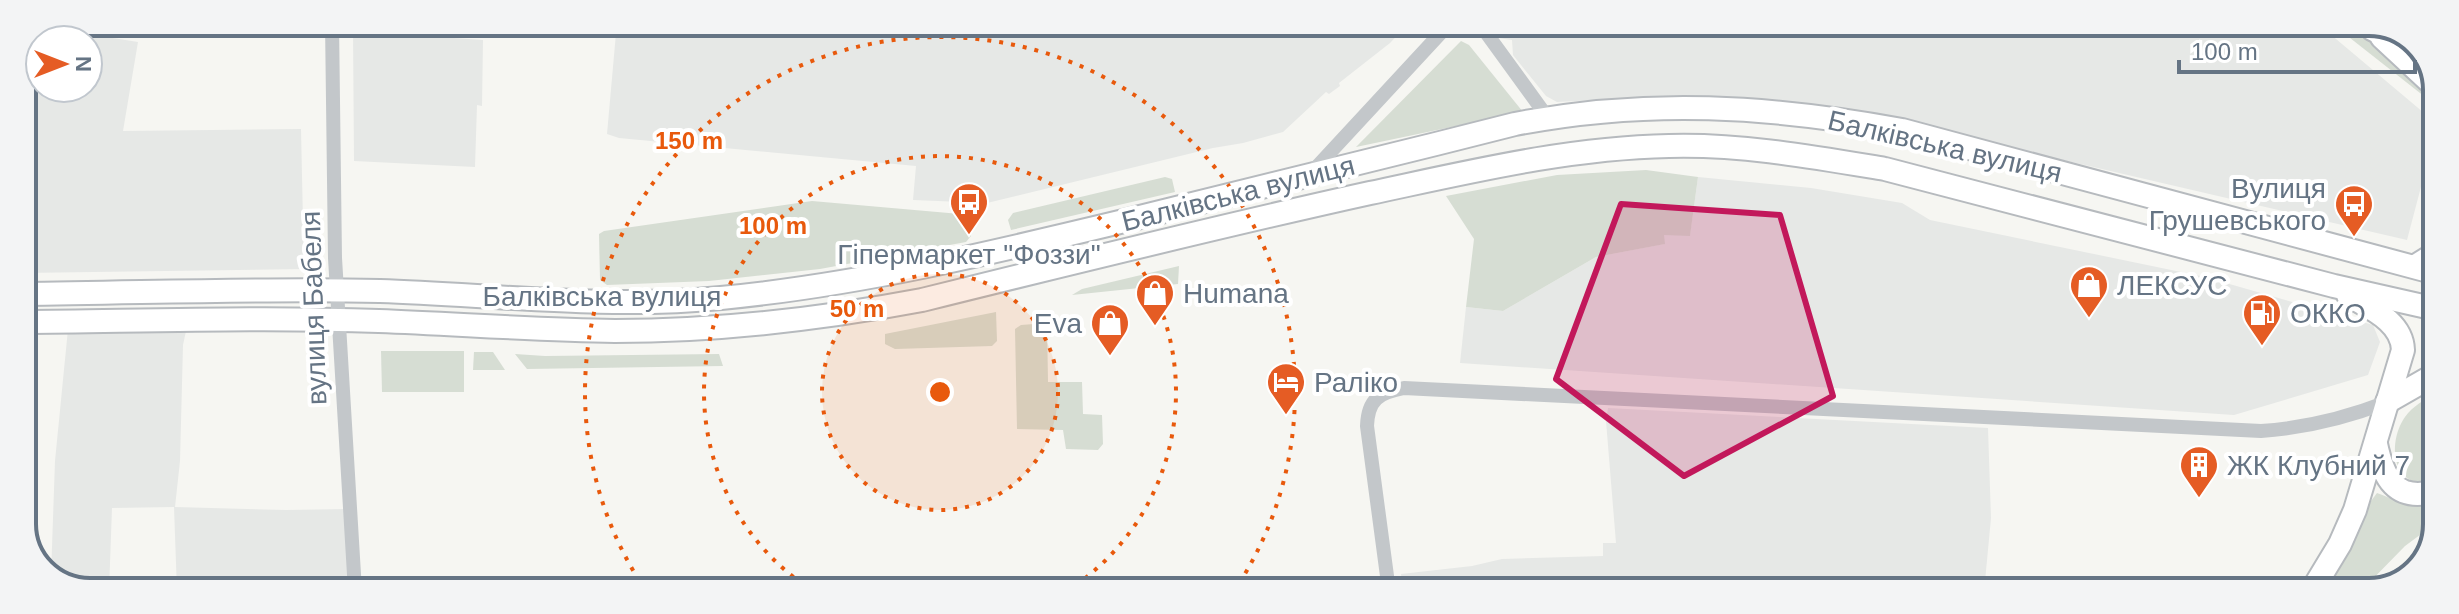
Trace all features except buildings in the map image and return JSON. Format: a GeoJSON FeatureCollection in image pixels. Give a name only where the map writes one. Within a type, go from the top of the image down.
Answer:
{"type":"FeatureCollection","features":[{"type":"Feature","properties":{"kind":"main road"},"geometry":{"type":"LineString","coordinates":[[2381,38],[2420,74]]}},
{"type":"Feature","properties":{"kind":"main road","name":"Балківська вулиця"},"geometry":{"type":"LineString","coordinates":[[36,294],[337,291],[616,302],[717,299],[856,281],[944,263],[1548,118],[1669,106],[1829,117],[1902,130],[2423,270]]}},
{"type":"Feature","properties":{"kind":"main road","name":"Балківська вулиця"},"geometry":{"type":"LineString","coordinates":[[36,322],[338,320],[617,331],[724,326],[862,311],[922,300],[1309,206],[1520,161],[1598,149],[1671,146],[1740,148],[1885,169],[2334,286],[2423,306]]}},
{"type":"Feature","properties":{"kind":"main road"},"geometry":{"type":"LineString","coordinates":[[2412,267],[2423,260]]}},
{"type":"Feature","properties":{"kind":"main road"},"geometry":{"type":"LineString","coordinates":[[2319,578],[2340,544],[2355,510],[2401,363],[2403,340],[2391,324],[2334,286]]}},
{"type":"Feature","properties":{"kind":"main road"},"geometry":{"type":"LineString","coordinates":[[2387,402],[2423,381]]}},
{"type":"Feature","properties":{"kind":"main road"},"geometry":{"type":"LineString","coordinates":[[2376,443],[2382,471],[2391,483],[2404,491],[2423,492]]}},
{"type":"Feature","properties":{"kind":"street","name":"вулиця Бабеля"},"geometry":{"type":"LineString","coordinates":[[332,36],[338,320],[354,578]]}},
{"type":"Feature","properties":{"kind":"street"},"geometry":{"type":"LineString","coordinates":[[1308,176],[1438,36]]}},
{"type":"Feature","properties":{"kind":"street"},"geometry":{"type":"LineString","coordinates":[[1488,36],[1548,118]]}},
{"type":"Feature","properties":{"kind":"street"},"geometry":{"type":"LineString","coordinates":[[1387,578],[1367,426],[1368,411],[1375,398],[1404,388],[2261,431],[2335,420],[2387,402]]}},
{"type":"Feature","properties":{"kind":"highlighted area"},"geometry":{"type":"Polygon","coordinates":[[[1621,204],[1780,215],[1833,396],[1684,476],[1556,379],[1621,204]]]}},
{"type":"Feature","properties":{"kind":"shaded area"},"geometry":{"type":"Polygon","coordinates":[[[353,36],[483,40],[482,106],[477,105],[475,167],[354,161],[353,36]]]}},
{"type":"Feature","properties":{"kind":"shaded area"},"geometry":{"type":"Polygon","coordinates":[[[616,36],[1397,36],[1339,83],[1340,86],[1329,94],[1326,92],[1283,132],[987,203],[913,200],[916,166],[619,138],[607,134],[616,36]]]}},
{"type":"Feature","properties":{"kind":"shaded area"},"geometry":{"type":"Polygon","coordinates":[[[2332,36],[2423,112],[2423,179],[2407,240],[1839,108],[1763,100],[1673,96],[1557,102],[1546,96],[1513,55],[1512,40],[1498,38],[2332,36]]]}},
{"type":"Feature","properties":{"kind":"shaded area"},"geometry":{"type":"Polygon","coordinates":[[[2348,36],[2363,36],[2423,88],[2423,95],[2348,36]]]}},
{"type":"Feature","properties":{"kind":"shaded area"},"geometry":{"type":"Polygon","coordinates":[[[104,37],[138,42],[123,131],[301,129],[304,269],[36,273],[36,104],[104,104],[104,37]]]}},
{"type":"Feature","properties":{"kind":"shaded area"},"geometry":{"type":"Polygon","coordinates":[[[1461,41],[1469,45],[1523,112],[1356,147],[1461,41]]]}},
{"type":"Feature","properties":{"kind":"shaded area"},"geometry":{"type":"Polygon","coordinates":[[[1646,170],[1698,177],[1690,236],[1664,235],[1665,244],[1596,257],[1503,311],[1466,307],[1474,239],[1446,196],[1557,175],[1646,170]]]}},
{"type":"Feature","properties":{"kind":"shaded area"},"geometry":{"type":"Polygon","coordinates":[[[1165,177],[1172,179],[1175,192],[1011,230],[1008,220],[1013,213],[1165,177]]]}},
{"type":"Feature","properties":{"kind":"shaded area"},"geometry":{"type":"Polygon","coordinates":[[[1698,177],[1811,188],[1902,203],[1930,220],[2205,277],[2373,325],[2380,342],[2368,375],[2234,415],[1460,363],[1466,307],[1503,311],[1596,257],[1664,244],[1664,235],[1690,235],[1698,177]]]}},
{"type":"Feature","properties":{"kind":"shaded area"},"geometry":{"type":"Polygon","coordinates":[[[812,201],[960,214],[966,218],[971,236],[966,242],[820,269],[709,281],[607,285],[600,280],[599,234],[604,231],[812,201]]]}},
{"type":"Feature","properties":{"kind":"shaded area"},"geometry":{"type":"Polygon","coordinates":[[[1179,266],[1178,284],[1072,295],[1082,289],[1179,266]]]}},
{"type":"Feature","properties":{"kind":"shaded area"},"geometry":{"type":"Polygon","coordinates":[[[996,312],[997,341],[992,346],[895,349],[885,344],[885,334],[996,312]]]}},
{"type":"Feature","properties":{"kind":"shaded area"},"geometry":{"type":"Polygon","coordinates":[[[1047,323],[1048,382],[1082,382],[1083,414],[1102,415],[1103,444],[1098,450],[1066,449],[1063,430],[1017,429],[1015,329],[1021,325],[1047,323]]]}},
{"type":"Feature","properties":{"kind":"shaded area"},"geometry":{"type":"Polygon","coordinates":[[[68,329],[186,331],[175,507],[349,509],[353,578],[177,578],[174,507],[112,508],[109,578],[73,575],[51,562],[55,461],[68,329]]]}},
{"type":"Feature","properties":{"kind":"shaded area"},"geometry":{"type":"Polygon","coordinates":[[[381,351],[464,351],[464,392],[382,392],[381,351]]]}},
{"type":"Feature","properties":{"kind":"shaded area"},"geometry":{"type":"Polygon","coordinates":[[[474,352],[493,352],[505,370],[473,370],[474,352]]]}},
{"type":"Feature","properties":{"kind":"shaded area"},"geometry":{"type":"Polygon","coordinates":[[[515,354],[719,354],[723,366],[527,369],[515,354]]]}},
{"type":"Feature","properties":{"kind":"shaded area"},"geometry":{"type":"Polygon","coordinates":[[[2423,401],[2422,483],[2410,480],[2402,473],[2395,452],[2399,428],[2408,413],[2423,401]]]}},
{"type":"Feature","properties":{"kind":"shaded area"},"geometry":{"type":"Polygon","coordinates":[[[1608,408],[1988,428],[1991,518],[1985,578],[1401,578],[1401,574],[1472,566],[1502,559],[1603,556],[1603,543],[1616,543],[1606,421],[1608,408]]]}},
{"type":"Feature","properties":{"kind":"shaded area"},"geometry":{"type":"Polygon","coordinates":[[[2377,493],[2423,505],[2422,533],[2374,578],[2334,578],[2377,493]]]}},
{"type":"Feature","properties":{"kind":"place","name":"Гіпермаркет \"Фоззи\""},"geometry":{"type":"Point","coordinates":[969,236]}},
{"type":"Feature","properties":{"kind":"place","name":"Вулиця Грушевського"},"geometry":{"type":"Point","coordinates":[2354,238]}},
{"type":"Feature","properties":{"kind":"place","name":"ЛЕКСУС"},"geometry":{"type":"Point","coordinates":[2089,319]}},
{"type":"Feature","properties":{"kind":"place","name":"Humana"},"geometry":{"type":"Point","coordinates":[1155,327]}},
{"type":"Feature","properties":{"kind":"place","name":"ОККО"},"geometry":{"type":"Point","coordinates":[2262,347]}},
{"type":"Feature","properties":{"kind":"place","name":"Eva"},"geometry":{"type":"Point","coordinates":[1110,357]}},
{"type":"Feature","properties":{"kind":"place","name":"Раліко"},"geometry":{"type":"Point","coordinates":[1286,416]}},
{"type":"Feature","properties":{"kind":"place","name":"ЖК Клубний 7"},"geometry":{"type":"Point","coordinates":[2199,499]}}]}
